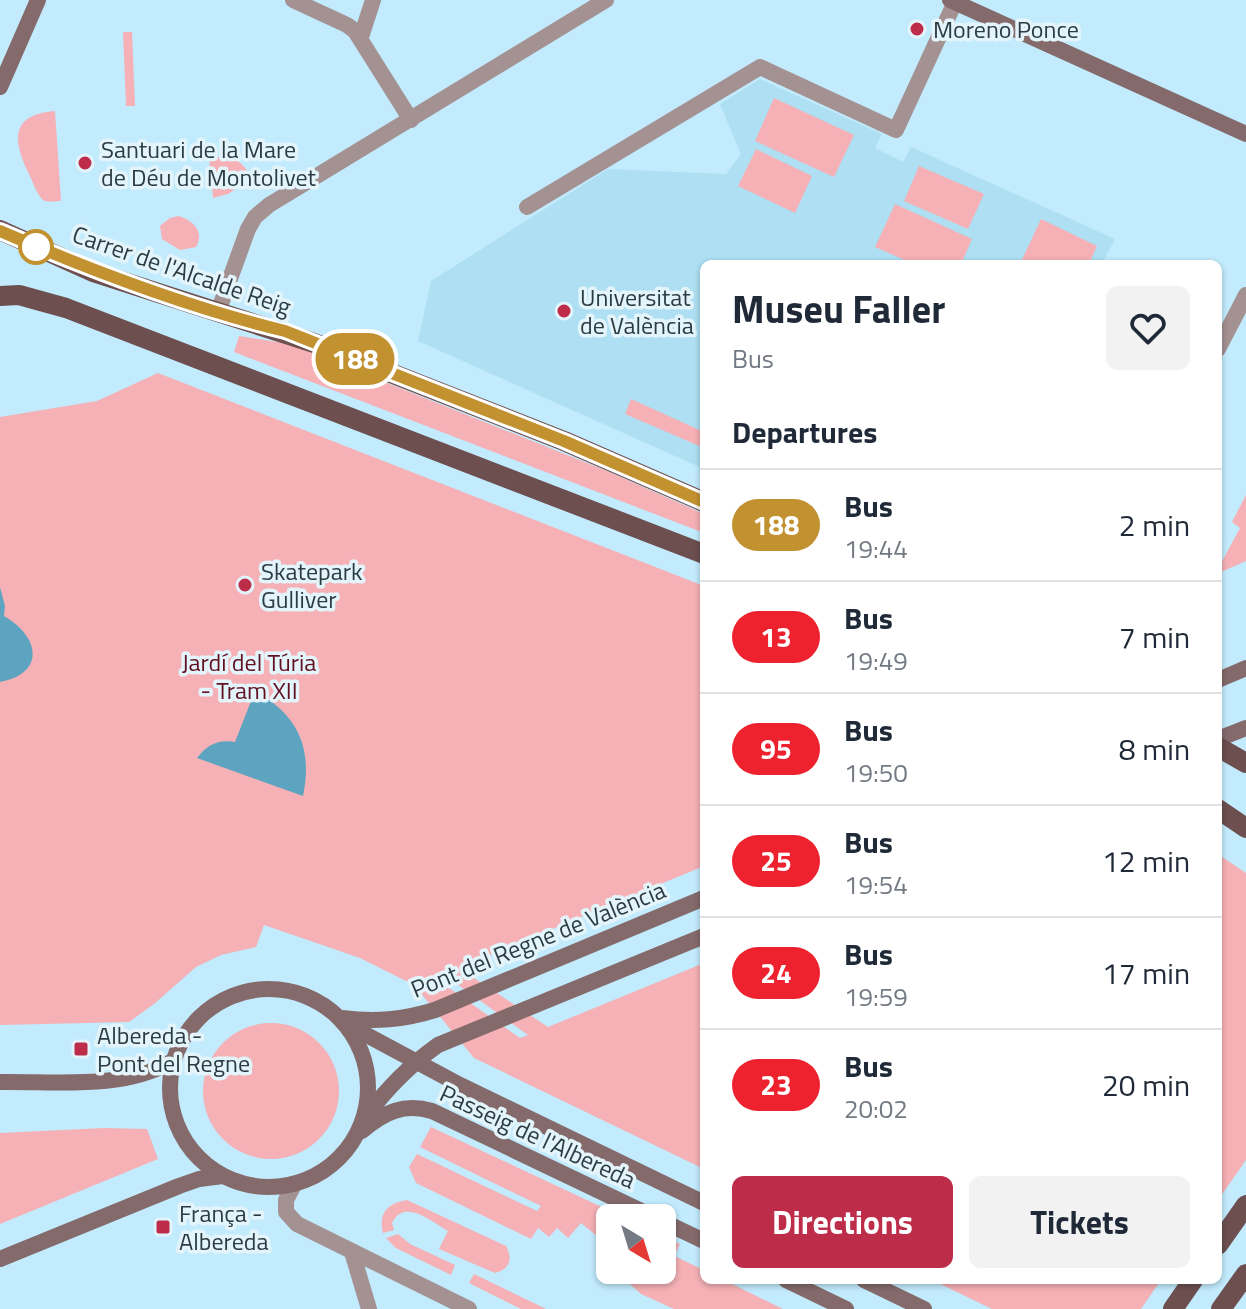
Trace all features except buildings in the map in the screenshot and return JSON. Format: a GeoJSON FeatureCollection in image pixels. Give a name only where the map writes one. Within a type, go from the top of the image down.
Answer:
{"type":"FeatureCollection","features":[{"type":"Feature","properties":{"kind":"main road"},"geometry":{"type":"LineString","coordinates":[[0,87],[38,0]]}},
{"type":"Feature","properties":{"kind":"main road"},"geometry":{"type":"LineString","coordinates":[[953,1],[1246,134]]}},
{"type":"Feature","properties":{"kind":"main road","name":"Carrer de l'Alcalde Reig"},"geometry":{"type":"LineString","coordinates":[[0,230],[93,272],[285,331],[564,441],[700,500]]}},
{"type":"Feature","properties":{"kind":"main road"},"geometry":{"type":"LineString","coordinates":[[0,296],[19,295],[66,308],[700,552]]}},
{"type":"Feature","properties":{"kind":"main road"},"geometry":{"type":"LineString","coordinates":[[1222,678],[1246,668]]}},
{"type":"Feature","properties":{"kind":"main road"},"geometry":{"type":"LineString","coordinates":[[1222,737],[1246,728]]}},
{"type":"Feature","properties":{"kind":"main road"},"geometry":{"type":"LineString","coordinates":[[1222,749],[1246,763]]}},
{"type":"Feature","properties":{"kind":"main road"},"geometry":{"type":"LineString","coordinates":[[1222,812],[1246,828]]}},
{"type":"Feature","properties":{"kind":"main road","name":"Pont del Regne de València"},"geometry":{"type":"LineString","coordinates":[[344,1021],[394,1020],[435,1010],[700,900]]}},
{"type":"Feature","properties":{"kind":"main road"},"geometry":{"type":"LineString","coordinates":[[417,1061],[438,1045],[700,938]]}},
{"type":"Feature","properties":{"kind":"main road"},"geometry":{"type":"LineString","coordinates":[[261,988],[290,991],[318,1000],[344,1021],[360,1046],[368,1069],[369,1095],[361,1127],[338,1161],[294,1185],[261,1188],[223,1176],[191,1150],[179,1130],[171,1106],[171,1062],[187,1032],[207,1010],[233,995],[261,988]]}},
{"type":"Feature","properties":{"kind":"main road","name":"Passeig de l'Albereda"},"geometry":{"type":"LineString","coordinates":[[344,1021],[460,1085],[700,1201]]}},
{"type":"Feature","properties":{"kind":"main road","name":"Passeig de l'Albereda"},"geometry":{"type":"LineString","coordinates":[[361,1127],[391,1085],[417,1061]]}},
{"type":"Feature","properties":{"kind":"main road"},"geometry":{"type":"LineString","coordinates":[[0,1082],[109,1080],[153,1073],[171,1062]]}},
{"type":"Feature","properties":{"kind":"main road","name":"Passeig de l'Albereda"},"geometry":{"type":"LineString","coordinates":[[361,1127],[395,1109],[417,1107],[432,1111],[627,1204]]}},
{"type":"Feature","properties":{"kind":"main road"},"geometry":{"type":"LineString","coordinates":[[0,1259],[179,1186],[223,1176]]}},
{"type":"Feature","properties":{"kind":"main road"},"geometry":{"type":"LineString","coordinates":[[1222,1239],[1246,1205]]}},
{"type":"Feature","properties":{"kind":"main road"},"geometry":{"type":"LineString","coordinates":[[676,1228],[700,1239]]}},
{"type":"Feature","properties":{"kind":"main road"},"geometry":{"type":"LineString","coordinates":[[1221,1309],[1246,1274]]}},
{"type":"Feature","properties":{"kind":"main road"},"geometry":{"type":"LineString","coordinates":[[794,1284],[846,1309]]}},
{"type":"Feature","properties":{"kind":"main road"},"geometry":{"type":"LineString","coordinates":[[872,1284],[924,1309]]}},
{"type":"Feature","properties":{"kind":"main road"},"geometry":{"type":"LineString","coordinates":[[1173,1309],[1190,1284]]}},
{"type":"Feature","properties":{"kind":"street"},"geometry":{"type":"LineString","coordinates":[[293,0],[347,25],[361,37],[411,120]]}},
{"type":"Feature","properties":{"kind":"street"},"geometry":{"type":"LineString","coordinates":[[361,37],[373,0]]}},
{"type":"Feature","properties":{"kind":"street"},"geometry":{"type":"LineString","coordinates":[[218,312],[239,251],[255,217],[269,205],[606,0]]}},
{"type":"Feature","properties":{"kind":"street"},"geometry":{"type":"LineString","coordinates":[[527,207],[760,67],[896,130],[953,1]]}},
{"type":"Feature","properties":{"kind":"street"},"geometry":{"type":"LineString","coordinates":[[1222,341],[1246,295]]}},
{"type":"Feature","properties":{"kind":"street"},"geometry":{"type":"LineString","coordinates":[[294,1185],[286,1200],[286,1212],[290,1219],[469,1309]]}},
{"type":"Feature","properties":{"kind":"street"},"geometry":{"type":"LineString","coordinates":[[352,1252],[369,1309]]}},
{"type":"Feature","properties":{"kind":"shaded area"},"geometry":{"type":"Polygon","coordinates":[[[760,79],[882,134],[875,148],[903,162],[911,147],[1115,239],[1104,260],[700,260],[700,467],[418,341],[431,281],[608,169],[726,174],[741,154],[720,104],[760,79]]]}},
{"type":"Feature","properties":{"kind":"shaded area"},"geometry":{"type":"Polygon","coordinates":[[[0,587],[4,616],[25,633],[33,653],[25,671],[0,682],[0,587]]]}},
{"type":"Feature","properties":{"kind":"shaded area"},"geometry":{"type":"Polygon","coordinates":[[[255,691],[282,711],[299,734],[306,763],[303,796],[197,758],[213,744],[235,742],[255,691]]]}},
{"type":"Feature","properties":{"kind":"green space"},"geometry":{"type":"Polygon","coordinates":[[[123,32],[132,32],[135,106],[126,106],[123,32]]]}},
{"type":"Feature","properties":{"kind":"green space"},"geometry":{"type":"Polygon","coordinates":[[[774,98],[854,135],[834,177],[755,141],[774,98]]]}},
{"type":"Feature","properties":{"kind":"green space"},"geometry":{"type":"Polygon","coordinates":[[[55,111],[61,201],[49,202],[43,200],[36,190],[18,138],[23,123],[30,117],[55,111]]]}},
{"type":"Feature","properties":{"kind":"green space"},"geometry":{"type":"Polygon","coordinates":[[[756,149],[812,176],[795,213],[738,186],[756,149]]]}},
{"type":"Feature","properties":{"kind":"green space"},"geometry":{"type":"Polygon","coordinates":[[[209,157],[235,160],[251,179],[228,194],[213,198],[209,157]]]}},
{"type":"Feature","properties":{"kind":"green space"},"geometry":{"type":"Polygon","coordinates":[[[919,166],[984,194],[968,229],[904,201],[919,166]]]}},
{"type":"Feature","properties":{"kind":"green space"},"geometry":{"type":"Polygon","coordinates":[[[895,204],[972,239],[963,260],[905,260],[875,247],[895,204]]]}},
{"type":"Feature","properties":{"kind":"green space"},"geometry":{"type":"Polygon","coordinates":[[[178,216],[196,227],[199,236],[196,247],[180,250],[162,239],[160,226],[178,216]]]}},
{"type":"Feature","properties":{"kind":"green space"},"geometry":{"type":"Polygon","coordinates":[[[1041,219],[1097,246],[1091,260],[1022,260],[1041,219]]]}},
{"type":"Feature","properties":{"kind":"green space"},"geometry":{"type":"Polygon","coordinates":[[[239,336],[290,344],[607,471],[700,512],[700,531],[234,352],[239,336]]]}},
{"type":"Feature","properties":{"kind":"green space","name":"Jardí del Túria - Tram XII"},"geometry":{"type":"Polygon","coordinates":[[[158,373],[700,584],[700,868],[459,968],[548,1027],[700,965],[700,1167],[474,1058],[414,985],[360,958],[264,925],[256,947],[221,955],[196,967],[129,1022],[0,1025],[0,417],[97,401],[158,373]],[[443,974],[435,978],[520,1038],[528,1035],[443,974]]]}},
{"type":"Feature","properties":{"kind":"green space"},"geometry":{"type":"Polygon","coordinates":[[[631,399],[700,430],[700,446],[625,414],[631,399]]]}},
{"type":"Feature","properties":{"kind":"green space"},"geometry":{"type":"Polygon","coordinates":[[[1246,495],[1246,561],[1222,572],[1222,561],[1240,528],[1232,522],[1246,495]]]}},
{"type":"Feature","properties":{"kind":"green space"},"geometry":{"type":"Polygon","coordinates":[[[1222,857],[1246,873],[1246,1160],[1222,1194],[1222,857]]]}},
{"type":"Feature","properties":{"kind":"green space"},"geometry":{"type":"Polygon","coordinates":[[[271,1023],[297,1029],[319,1043],[333,1065],[339,1091],[333,1117],[319,1139],[297,1153],[271,1159],[245,1153],[223,1139],[209,1117],[203,1091],[209,1065],[223,1043],[245,1029],[271,1023]]]}},
{"type":"Feature","properties":{"kind":"green space"},"geometry":{"type":"Polygon","coordinates":[[[431,1127],[596,1204],[596,1235],[581,1223],[568,1238],[557,1228],[549,1237],[538,1228],[531,1239],[416,1183],[409,1167],[417,1154],[537,1211],[541,1206],[420,1147],[431,1127]]]}},
{"type":"Feature","properties":{"kind":"green space"},"geometry":{"type":"Polygon","coordinates":[[[147,1129],[158,1159],[0,1224],[0,1133],[147,1129]]]}},
{"type":"Feature","properties":{"kind":"green space"},"geometry":{"type":"Polygon","coordinates":[[[407,1200],[506,1246],[510,1259],[507,1266],[495,1273],[439,1249],[448,1231],[426,1217],[411,1212],[397,1216],[392,1223],[394,1230],[383,1233],[382,1220],[386,1210],[407,1200]]]}},
{"type":"Feature","properties":{"kind":"green space"},"geometry":{"type":"Polygon","coordinates":[[[398,1234],[410,1244],[455,1265],[451,1275],[396,1248],[386,1238],[398,1234]]]}},
{"type":"Feature","properties":{"kind":"green space"},"geometry":{"type":"Polygon","coordinates":[[[676,1257],[700,1268],[700,1284],[732,1284],[783,1309],[674,1309],[641,1294],[630,1284],[676,1284],[676,1257]]]}},
{"type":"Feature","properties":{"kind":"green space"},"geometry":{"type":"Polygon","coordinates":[[[474,1274],[546,1309],[521,1309],[469,1283],[474,1274]]]}},
{"type":"Feature","properties":{"kind":"green space"},"geometry":{"type":"Polygon","coordinates":[[[940,1284],[1158,1284],[1141,1309],[992,1309],[940,1284]]]}},
{"type":"Feature","properties":{"kind":"bus line","name":"188"},"geometry":{"type":"LineString","coordinates":[[0,231],[93,272],[248,323],[285,331],[564,441],[700,500]]}},
{"type":"Feature","properties":{"kind":"place","name":"Moreno Ponce"},"geometry":{"type":"Point","coordinates":[917,29]}},
{"type":"Feature","properties":{"kind":"place","name":"Santuari de la Mare de Déu de Montolivet"},"geometry":{"type":"Point","coordinates":[85,163]}},
{"type":"Feature","properties":{"kind":"place","name":"Universitat de València"},"geometry":{"type":"Point","coordinates":[564,311]}},
{"type":"Feature","properties":{"kind":"place","name":"Skatepark Gulliver"},"geometry":{"type":"Point","coordinates":[245,585]}},
{"type":"Feature","properties":{"kind":"place","name":"Albereda - Pont del Regne"},"geometry":{"type":"Point","coordinates":[81,1049]}},
{"type":"Feature","properties":{"kind":"place","name":"França - Albereda"},"geometry":{"type":"Point","coordinates":[163,1227]}}]}
